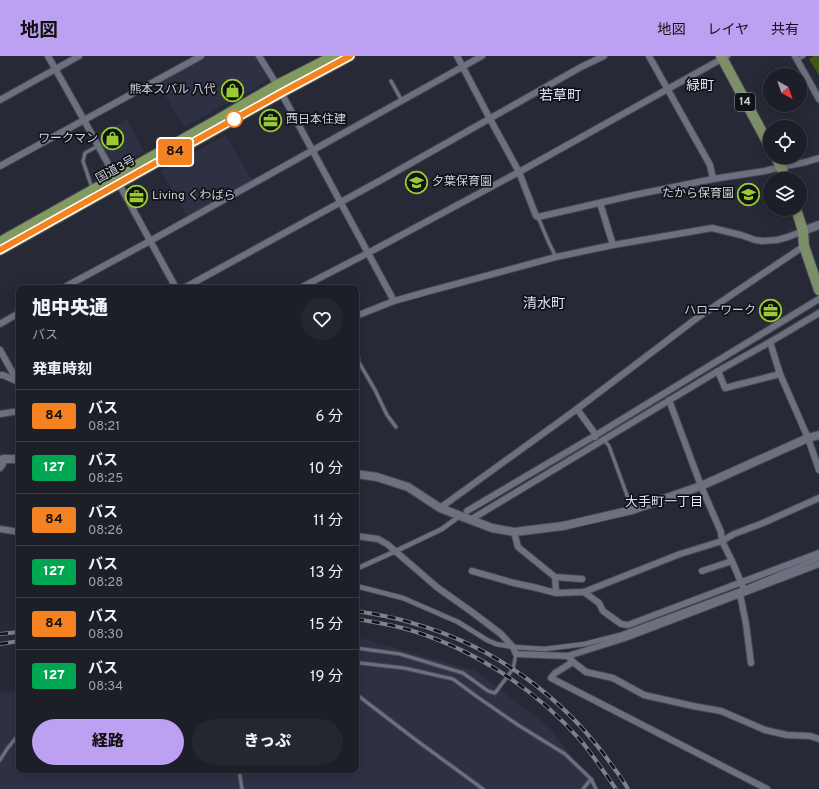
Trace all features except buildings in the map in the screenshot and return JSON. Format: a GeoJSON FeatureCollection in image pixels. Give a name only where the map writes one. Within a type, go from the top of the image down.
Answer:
{"type":"FeatureCollection","features":[{"type":"Feature","properties":{"kind":"highway","name":"国道3号"},"geometry":{"type":"LineString","coordinates":[[0,250],[116,181],[279,89],[334,56]]}},
{"type":"Feature","properties":{"kind":"highway","name":"国道3号"},"geometry":{"type":"LineString","coordinates":[[279,89],[350,56]]}},
{"type":"Feature","properties":{"kind":"highway","name":"国道3号"},"geometry":{"type":"LineString","coordinates":[[0,242],[92,190],[116,181]]}},
{"type":"Feature","properties":{"kind":"main road","name":"14"},"geometry":{"type":"LineString","coordinates":[[723,57],[763,134]]}},
{"type":"Feature","properties":{"kind":"main road"},"geometry":{"type":"LineString","coordinates":[[780,164],[783,172]]}},
{"type":"Feature","properties":{"kind":"main road"},"geometry":{"type":"LineString","coordinates":[[798,216],[803,231],[804,246],[819,290]]}},
{"type":"Feature","properties":{"kind":"street"},"geometry":{"type":"LineString","coordinates":[[48,56],[174,285]]}},
{"type":"Feature","properties":{"kind":"street"},"geometry":{"type":"LineString","coordinates":[[0,100],[79,56]]}},
{"type":"Feature","properties":{"kind":"street"},"geometry":{"type":"LineString","coordinates":[[0,166],[201,56]]}},
{"type":"Feature","properties":{"kind":"street"},"geometry":{"type":"LineString","coordinates":[[260,56],[394,301]]}},
{"type":"Feature","properties":{"kind":"street"},"geometry":{"type":"LineString","coordinates":[[457,56],[519,172],[536,216],[538,217],[634,195],[713,179],[765,171],[819,158]]}},
{"type":"Feature","properties":{"kind":"street"},"geometry":{"type":"LineString","coordinates":[[69,285],[482,56]]}},
{"type":"Feature","properties":{"kind":"street"},"geometry":{"type":"LineString","coordinates":[[189,285],[383,179],[581,67],[604,56]]}},
{"type":"Feature","properties":{"kind":"street"},"geometry":{"type":"LineString","coordinates":[[649,56],[710,165],[713,179]]}},
{"type":"Feature","properties":{"kind":"street"},"geometry":{"type":"LineString","coordinates":[[306,285],[519,172],[723,57]]}},
{"type":"Feature","properties":{"kind":"street"},"geometry":{"type":"LineString","coordinates":[[796,58],[819,99]]}},
{"type":"Feature","properties":{"kind":"street"},"geometry":{"type":"LineString","coordinates":[[600,203],[613,244]]}},
{"type":"Feature","properties":{"kind":"street"},"geometry":{"type":"LineString","coordinates":[[359,315],[394,301],[556,257],[613,244],[712,228],[755,240],[777,240],[819,225]]}},
{"type":"Feature","properties":{"kind":"street"},"geometry":{"type":"LineString","coordinates":[[440,508],[577,409],[697,318],[804,246]]}},
{"type":"Feature","properties":{"kind":"street"},"geometry":{"type":"LineString","coordinates":[[359,568],[442,529],[464,513],[596,435],[819,299]]}},
{"type":"Feature","properties":{"kind":"street"},"geometry":{"type":"LineString","coordinates":[[470,520],[669,400],[819,313]]}},
{"type":"Feature","properties":{"kind":"street"},"geometry":{"type":"LineString","coordinates":[[0,324],[16,315]]}},
{"type":"Feature","properties":{"kind":"street"},"geometry":{"type":"LineString","coordinates":[[770,342],[780,374],[808,438],[819,470]]}},
{"type":"Feature","properties":{"kind":"street"},"geometry":{"type":"LineString","coordinates":[[0,350],[16,377]]}},
{"type":"Feature","properties":{"kind":"street"},"geometry":{"type":"LineString","coordinates":[[718,371],[725,388],[780,374]]}},
{"type":"Feature","properties":{"kind":"street"},"geometry":{"type":"LineString","coordinates":[[0,375],[16,381]]}},
{"type":"Feature","properties":{"kind":"street"},"geometry":{"type":"LineString","coordinates":[[669,400],[701,486],[721,532],[722,541],[741,582],[751,663]]}},
{"type":"Feature","properties":{"kind":"street"},"geometry":{"type":"LineString","coordinates":[[577,409],[596,435],[595,439],[602,441]]}},
{"type":"Feature","properties":{"kind":"street"},"geometry":{"type":"LineString","coordinates":[[0,414],[16,411]]}},
{"type":"Feature","properties":{"kind":"street"},"geometry":{"type":"LineString","coordinates":[[359,474],[377,477],[408,487],[440,508],[464,513],[470,520],[492,528],[514,532],[563,526],[632,510],[701,486],[808,438],[819,435]]}},
{"type":"Feature","properties":{"kind":"street"},"geometry":{"type":"LineString","coordinates":[[0,468],[3,464],[2,460],[16,459]]}},
{"type":"Feature","properties":{"kind":"street"},"geometry":{"type":"LineString","coordinates":[[472,571],[556,593],[584,592],[680,554],[722,541],[734,534],[819,498]]}},
{"type":"Feature","properties":{"kind":"street"},"geometry":{"type":"LineString","coordinates":[[0,529],[16,532]]}},
{"type":"Feature","properties":{"kind":"street"},"geometry":{"type":"LineString","coordinates":[[514,532],[518,547],[555,577],[582,579]]}},
{"type":"Feature","properties":{"kind":"street"},"geometry":{"type":"LineString","coordinates":[[359,536],[378,539],[388,544],[438,588],[501,634],[513,647],[516,654],[568,656],[625,638],[743,592],[819,558]]}},
{"type":"Feature","properties":{"kind":"street"},"geometry":{"type":"LineString","coordinates":[[584,592],[599,602],[603,611],[621,624],[628,624],[819,553]]}},
{"type":"Feature","properties":{"kind":"street"},"geometry":{"type":"LineString","coordinates":[[702,571],[732,561]]}},
{"type":"Feature","properties":{"kind":"street"},"geometry":{"type":"LineString","coordinates":[[359,587],[403,598],[458,622],[496,644],[513,647],[545,648],[585,644],[620,635],[819,564]]}},
{"type":"Feature","properties":{"kind":"street"},"geometry":{"type":"LineString","coordinates":[[555,577],[556,593]]}},
{"type":"Feature","properties":{"kind":"street"},"geometry":{"type":"LineString","coordinates":[[568,656],[586,672],[612,678],[644,695],[693,706],[721,710],[764,730],[787,736],[810,736],[819,739]]}},
{"type":"Feature","properties":{"kind":"street"},"geometry":{"type":"LineString","coordinates":[[573,662],[555,672],[551,678],[767,789]]}},
{"type":"Feature","properties":{"kind":"lane"},"geometry":{"type":"LineString","coordinates":[[796,58],[804,56]]}},
{"type":"Feature","properties":{"kind":"lane"},"geometry":{"type":"LineString","coordinates":[[391,81],[402,101]]}},
{"type":"Feature","properties":{"kind":"lane"},"geometry":{"type":"LineString","coordinates":[[92,190],[82,161],[85,153],[98,146]]}},
{"type":"Feature","properties":{"kind":"lane"},"geometry":{"type":"LineString","coordinates":[[538,217],[548,243],[556,257]]}},
{"type":"Feature","properties":{"kind":"lane"},"geometry":{"type":"LineString","coordinates":[[359,364],[375,390],[387,415],[396,427]]}},
{"type":"Feature","properties":{"kind":"lane"},"geometry":{"type":"LineString","coordinates":[[602,441],[609,446],[632,510]]}},
{"type":"Feature","properties":{"kind":"lane"},"geometry":{"type":"LineString","coordinates":[[359,648],[400,654],[463,673],[488,691],[495,693],[513,669],[516,654]]}},
{"type":"Feature","properties":{"kind":"lane"},"geometry":{"type":"LineString","coordinates":[[359,663],[404,668],[453,679],[518,725],[565,754],[590,779],[596,789]]}},
{"type":"Feature","properties":{"kind":"lane"},"geometry":{"type":"LineString","coordinates":[[359,696],[483,789]]}},
{"type":"Feature","properties":{"kind":"lane"},"geometry":{"type":"LineString","coordinates":[[0,760],[16,738]]}},
{"type":"Feature","properties":{"kind":"lane"},"geometry":{"type":"LineString","coordinates":[[239,773],[242,789]]}},
{"type":"Feature","properties":{"kind":"lane"},"geometry":{"type":"LineString","coordinates":[[583,789],[590,779]]}},
{"type":"Feature","properties":{"kind":"shaded area"},"geometry":{"type":"Polygon","coordinates":[[[208,56],[255,56],[268,80],[184,127],[158,83],[208,56]]]}},
{"type":"Feature","properties":{"kind":"shaded area"},"geometry":{"type":"Polygon","coordinates":[[[127,119],[144,151],[114,168],[96,136],[127,119]]]}},
{"type":"Feature","properties":{"kind":"shaded area"},"geometry":{"type":"Polygon","coordinates":[[[226,135],[252,180],[187,217],[161,171],[226,135]]]}},
{"type":"Feature","properties":{"kind":"shaded area"},"geometry":{"type":"Polygon","coordinates":[[[359,638],[476,671],[548,726],[597,789],[0,789],[0,693],[16,690],[16,773],[359,773],[359,638]]]}},
{"type":"Feature","properties":{"kind":"green space"},"geometry":{"type":"Polygon","coordinates":[[[814,56],[819,56],[819,75],[809,59],[814,56]]]}},
{"type":"Feature","properties":{"kind":"railway"},"geometry":{"type":"LineString","coordinates":[[359,612],[398,619],[442,633],[497,659],[524,676],[571,716],[592,739],[618,773],[628,789]]}},
{"type":"Feature","properties":{"kind":"railway"},"geometry":{"type":"LineString","coordinates":[[359,620],[399,627],[437,639],[483,661],[505,675],[526,690],[565,723],[582,742],[616,789]]}},
{"type":"Feature","properties":{"kind":"railway"},"geometry":{"type":"LineString","coordinates":[[0,634],[16,632]]}},
{"type":"Feature","properties":{"kind":"railway"},"geometry":{"type":"LineString","coordinates":[[0,644],[16,641]]}},
{"type":"Feature","properties":{"kind":"bus line","name":"84"},"geometry":{"type":"LineString","coordinates":[[0,250],[350,56]]}},
{"type":"Feature","properties":{"kind":"place","name":"熊本スバル 八代"},"geometry":{"type":"Point","coordinates":[232,90]}},
{"type":"Feature","properties":{"kind":"place","name":"西日本住建"},"geometry":{"type":"Point","coordinates":[271,120]}},
{"type":"Feature","properties":{"kind":"place","name":"ワークマン"},"geometry":{"type":"Point","coordinates":[113,139]}},
{"type":"Feature","properties":{"kind":"place","name":"夕葉保育園"},"geometry":{"type":"Point","coordinates":[416,182]}},
{"type":"Feature","properties":{"kind":"place","name":"たから保育園"},"geometry":{"type":"Point","coordinates":[749,194]}},
{"type":"Feature","properties":{"kind":"place","name":"Living くわばら"},"geometry":{"type":"Point","coordinates":[137,196]}},
{"type":"Feature","properties":{"kind":"place","name":"ハローワーク"},"geometry":{"type":"Point","coordinates":[771,311]}},
{"type":"Feature","properties":{"kind":"district","name":"緑町"},"geometry":{"type":"Point","coordinates":[700,86]}},
{"type":"Feature","properties":{"kind":"district","name":"若草町"},"geometry":{"type":"Point","coordinates":[560,96]}},
{"type":"Feature","properties":{"kind":"district","name":"清水町"},"geometry":{"type":"Point","coordinates":[544,304]}},
{"type":"Feature","properties":{"kind":"district","name":"大手町一丁目"},"geometry":{"type":"Point","coordinates":[664,503]}}]}
